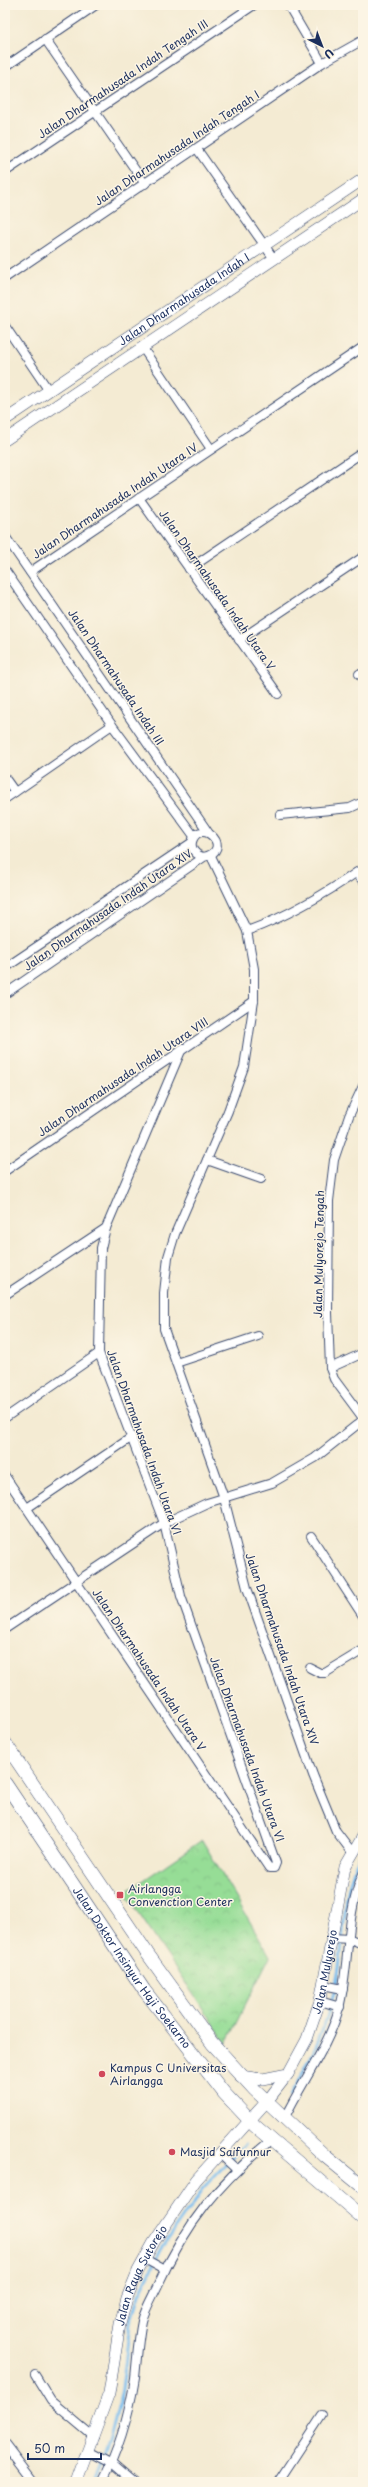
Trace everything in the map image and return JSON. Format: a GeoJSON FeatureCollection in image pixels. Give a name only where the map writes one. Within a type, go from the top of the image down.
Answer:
{"type":"FeatureCollection","features":[{"type":"Feature","properties":{"kind":"main road","name":"Jalan Dharmahusada Indah I"},"geometry":{"type":"LineString","coordinates":[[5,420],[363,179]]}},
{"type":"Feature","properties":{"kind":"main road","name":"Jalan Dharmahusada Indah I"},"geometry":{"type":"LineString","coordinates":[[5,440],[363,199]]}},
{"type":"Feature","properties":{"kind":"main road","name":"Jalan Doktor Insinyur Haji Soekarno"},"geometry":{"type":"LineString","coordinates":[[5,1743],[147,1953],[212,2043],[240,2076],[276,2108],[325,2156],[363,2187]]}},
{"type":"Feature","properties":{"kind":"main road","name":"Jalan Doktor Insinyur Haji Soekarno"},"geometry":{"type":"LineString","coordinates":[[5,1783],[144,1990],[224,2093],[253,2124],[363,2218]]}},
{"type":"Feature","properties":{"kind":"main road","name":"Jalan Mulyorejo"},"geometry":{"type":"LineString","coordinates":[[276,2108],[288,2074],[307,2039],[322,2002],[345,1867],[352,1852],[363,1836]]}},
{"type":"Feature","properties":{"kind":"main road"},"geometry":{"type":"LineString","coordinates":[[240,2076],[263,2079],[288,2074]]}},
{"type":"Feature","properties":{"kind":"main road","name":"Jalan Raya Sutorejo"},"geometry":{"type":"LineString","coordinates":[[76,2482],[92,2453],[94,2437],[109,2394],[120,2324],[127,2298],[147,2260],[196,2180],[253,2124],[276,2108]]}},
{"type":"Feature","properties":{"kind":"street"},"geometry":{"type":"LineString","coordinates":[[5,67],[96,5]]}},
{"type":"Feature","properties":{"kind":"street","name":"Jalan Dharmahusada Indah Tengah III"},"geometry":{"type":"LineString","coordinates":[[5,172],[254,5]]}},
{"type":"Feature","properties":{"kind":"street"},"geometry":{"type":"LineString","coordinates":[[288,5],[322,63]]}},
{"type":"Feature","properties":{"kind":"street"},"geometry":{"type":"LineString","coordinates":[[45,39],[145,184]]}},
{"type":"Feature","properties":{"kind":"street","name":"Jalan Dharmahusada Indah Tengah I"},"geometry":{"type":"LineString","coordinates":[[5,278],[322,63],[363,40]]}},
{"type":"Feature","properties":{"kind":"street"},"geometry":{"type":"LineString","coordinates":[[197,149],[274,259]]}},
{"type":"Feature","properties":{"kind":"street"},"geometry":{"type":"LineString","coordinates":[[5,326],[49,391]]}},
{"type":"Feature","properties":{"kind":"street","name":"Jalan Dharmahusada Indah Utara IV"},"geometry":{"type":"LineString","coordinates":[[30,572],[363,346]]}},
{"type":"Feature","properties":{"kind":"street","name":"Jalan Dharmahusada Indah Utara IV"},"geometry":{"type":"LineString","coordinates":[[142,348],[211,449]]}},
{"type":"Feature","properties":{"kind":"street"},"geometry":{"type":"LineString","coordinates":[[188,569],[363,452]]}},
{"type":"Feature","properties":{"kind":"street","name":"Jalan Dharmahusada Indah Utara V"},"geometry":{"type":"LineString","coordinates":[[139,498],[278,694]]}},
{"type":"Feature","properties":{"kind":"street","name":"Jalan Dharmahusada Indah III"},"geometry":{"type":"LineString","coordinates":[[5,536],[208,832]]}},
{"type":"Feature","properties":{"kind":"street"},"geometry":{"type":"LineString","coordinates":[[239,640],[363,557]]}},
{"type":"Feature","properties":{"kind":"street"},"geometry":{"type":"LineString","coordinates":[[5,570],[193,840],[193,850],[197,855],[207,856],[216,850],[217,843],[214,836],[208,832],[201,832],[193,840]]}},
{"type":"Feature","properties":{"kind":"street"},"geometry":{"type":"LineString","coordinates":[[5,799],[112,725]]}},
{"type":"Feature","properties":{"kind":"street"},"geometry":{"type":"LineString","coordinates":[[5,778],[15,792]]}},
{"type":"Feature","properties":{"kind":"street"},"geometry":{"type":"LineString","coordinates":[[280,815],[350,808],[363,802]]}},
{"type":"Feature","properties":{"kind":"street","name":"Jalan Dharmahusada Indah Utara XIV"},"geometry":{"type":"LineString","coordinates":[[5,968],[193,840]]}},
{"type":"Feature","properties":{"kind":"street","name":"Jalan Dharmahusada Indah Utara XIV"},"geometry":{"type":"LineString","coordinates":[[5,994],[207,856],[247,931],[254,969],[254,1001],[244,1067],[228,1111],[175,1234],[167,1263],[162,1315],[164,1329],[224,1498],[247,1588],[313,1775],[336,1830],[352,1852]]}},
{"type":"Feature","properties":{"kind":"street"},"geometry":{"type":"LineString","coordinates":[[247,931],[271,922],[328,892],[359,870],[363,881]]}},
{"type":"Feature","properties":{"kind":"street","name":"Jalan Dharmahusada Indah Utara VIII"},"geometry":{"type":"LineString","coordinates":[[5,1171],[254,1001]]}},
{"type":"Feature","properties":{"kind":"street","name":"Jalan Dharmahusada Indah Utara VI"},"geometry":{"type":"LineString","coordinates":[[181,1051],[106,1228],[101,1248],[99,1353],[164,1523],[181,1596],[276,1863]]}},
{"type":"Feature","properties":{"kind":"street","name":"Jalan Mulyorejo Tengah"},"geometry":{"type":"LineString","coordinates":[[363,1086],[349,1116],[334,1160],[330,1194],[330,1368],[334,1379],[363,1419]]}},
{"type":"Feature","properties":{"kind":"street"},"geometry":{"type":"LineString","coordinates":[[207,1160],[261,1179]]}},
{"type":"Feature","properties":{"kind":"street"},"geometry":{"type":"LineString","coordinates":[[5,1295],[106,1228]]}},
{"type":"Feature","properties":{"kind":"street"},"geometry":{"type":"LineString","coordinates":[[176,1363],[258,1336]]}},
{"type":"Feature","properties":{"kind":"street"},"geometry":{"type":"LineString","coordinates":[[5,1418],[99,1353]]}},
{"type":"Feature","properties":{"kind":"street"},"geometry":{"type":"LineString","coordinates":[[330,1368],[363,1353]]}},
{"type":"Feature","properties":{"kind":"street"},"geometry":{"type":"LineString","coordinates":[[5,1629],[164,1523],[224,1498],[252,1490],[292,1473],[337,1442],[363,1419]]}},
{"type":"Feature","properties":{"kind":"street"},"geometry":{"type":"LineString","coordinates":[[27,1508],[132,1437]]}},
{"type":"Feature","properties":{"kind":"street","name":"Jalan Dharmahusada Indah Utara V"},"geometry":{"type":"LineString","coordinates":[[5,1476],[269,1868],[274,1868],[276,1863]]}},
{"type":"Feature","properties":{"kind":"street"},"geometry":{"type":"LineString","coordinates":[[311,1536],[363,1616]]}},
{"type":"Feature","properties":{"kind":"street"},"geometry":{"type":"LineString","coordinates":[[310,1668],[320,1673],[325,1673],[363,1650]]}},
{"type":"Feature","properties":{"kind":"street"},"geometry":{"type":"LineString","coordinates":[[276,2108],[333,2029],[336,2006],[341,1989],[347,1939],[354,1904],[363,1874]]}},
{"type":"Feature","properties":{"kind":"street"},"geometry":{"type":"LineString","coordinates":[[333,1939],[347,1939],[363,1944]]}},
{"type":"Feature","properties":{"kind":"street"},"geometry":{"type":"LineString","coordinates":[[325,1986],[341,1989]]}},
{"type":"Feature","properties":{"kind":"street"},"geometry":{"type":"LineString","coordinates":[[322,2002],[336,2006]]}},
{"type":"Feature","properties":{"kind":"street"},"geometry":{"type":"LineString","coordinates":[[102,2482],[129,2409],[143,2319],[162,2269],[183,2235],[234,2168],[268,2137]]}},
{"type":"Feature","properties":{"kind":"street"},"geometry":{"type":"LineString","coordinates":[[222,2156],[234,2168]]}},
{"type":"Feature","properties":{"kind":"street"},"geometry":{"type":"LineString","coordinates":[[147,2260],[162,2269]]}},
{"type":"Feature","properties":{"kind":"street"},"geometry":{"type":"LineString","coordinates":[[35,2375],[51,2401],[94,2437]]}},
{"type":"Feature","properties":{"kind":"street"},"geometry":{"type":"LineString","coordinates":[[278,2482],[322,2415]]}},
{"type":"Feature","properties":{"kind":"street"},"geometry":{"type":"LineString","coordinates":[[5,2444],[34,2482]]}},
{"type":"Feature","properties":{"kind":"street"},"geometry":{"type":"LineString","coordinates":[[92,2453],[110,2462],[133,2482]]}},
{"type":"Feature","properties":{"kind":"green space"},"geometry":{"type":"Polygon","coordinates":[[[202,1840],[270,1956],[226,2043],[125,1893],[202,1840]]]}},
{"type":"Feature","properties":{"kind":"waterway"},"geometry":{"type":"LineString","coordinates":[[290,2095],[314,2052],[326,2022],[338,1974],[345,1910],[351,1880],[363,1849]]}},
{"type":"Feature","properties":{"kind":"waterway"},"geometry":{"type":"LineString","coordinates":[[94,2482],[110,2438],[122,2390],[130,2323],[139,2295],[161,2250],[202,2189],[245,2144]]}},
{"type":"Feature","properties":{"kind":"place","name":"Airlangga Convenction Center"},"geometry":{"type":"Point","coordinates":[120,1895]}},
{"type":"Feature","properties":{"kind":"place","name":"Kampus C Universitas Airlangga"},"geometry":{"type":"Point","coordinates":[102,2074]}},
{"type":"Feature","properties":{"kind":"place","name":"Masjid Saifunnur"},"geometry":{"type":"Point","coordinates":[172,2152]}}]}
